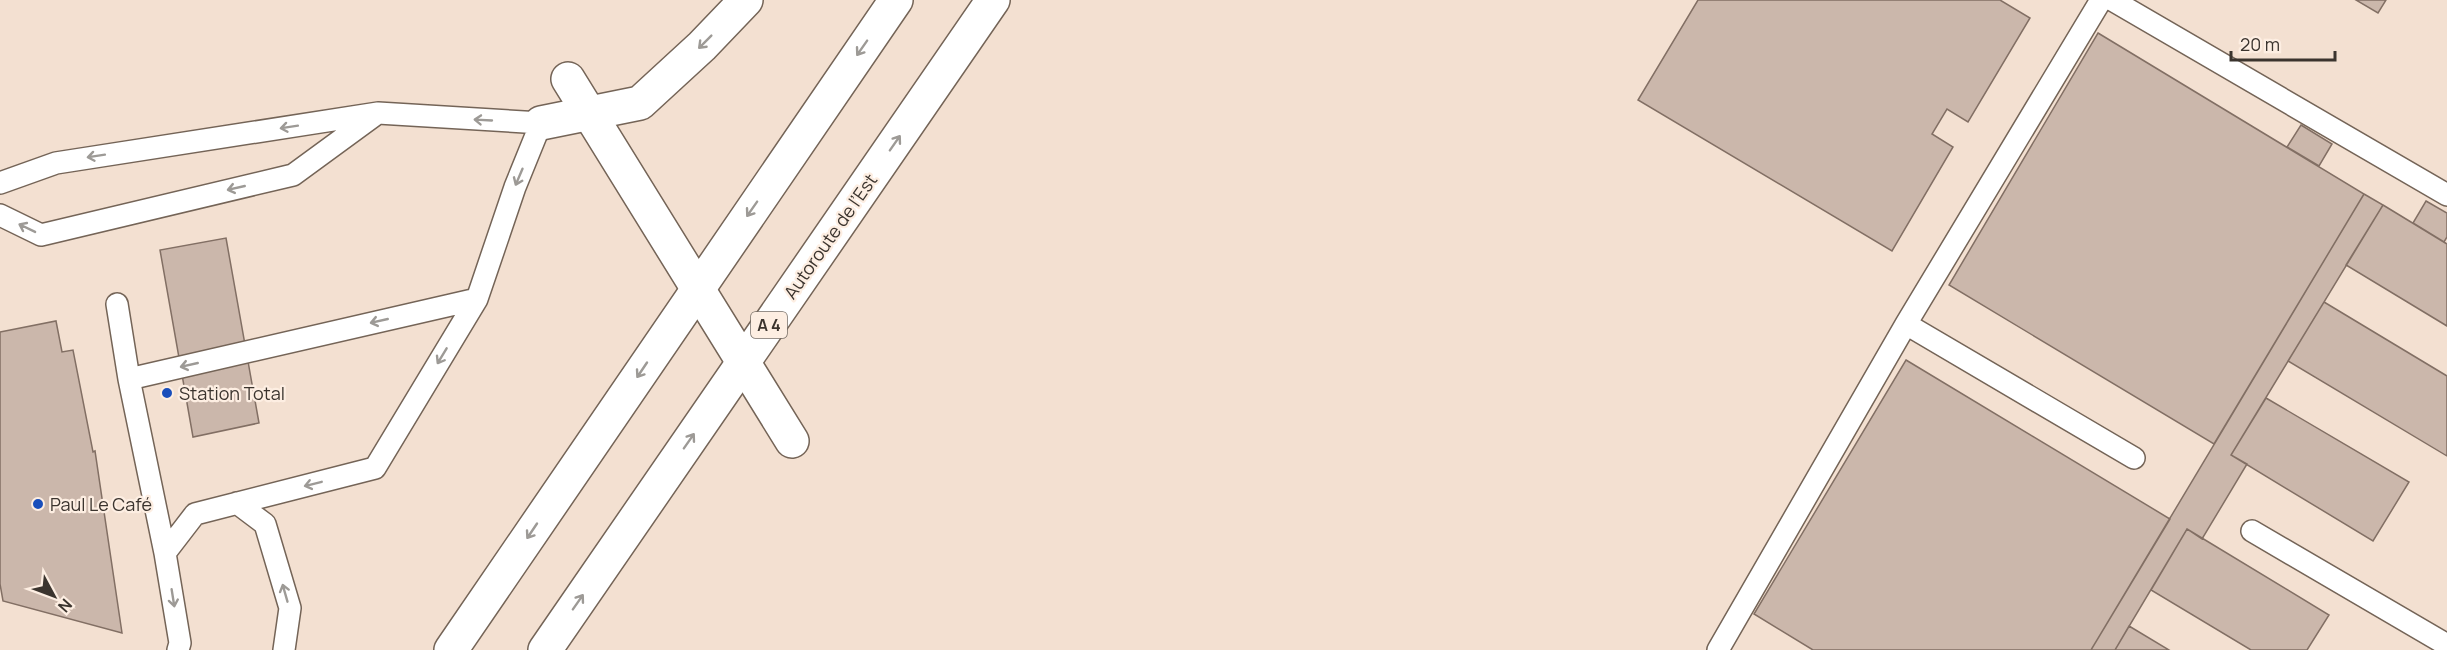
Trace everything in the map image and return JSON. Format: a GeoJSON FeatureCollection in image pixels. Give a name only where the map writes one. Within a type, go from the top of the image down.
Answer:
{"type":"FeatureCollection","features":[{"type":"Feature","properties":{"kind":"main road"},"geometry":{"type":"LineString","coordinates":[[541,123],[640,103],[702,46],[746,0]]}},
{"type":"Feature","properties":{"kind":"main road"},"geometry":{"type":"LineString","coordinates":[[452,650],[896,0]]}},
{"type":"Feature","properties":{"kind":"main road","name":"Autoroute de l’Est"},"geometry":{"type":"LineString","coordinates":[[547,648],[993,0]]}},
{"type":"Feature","properties":{"kind":"main road"},"geometry":{"type":"LineString","coordinates":[[568,79],[792,441]]}},
{"type":"Feature","properties":{"kind":"lane"},"geometry":{"type":"LineString","coordinates":[[1718,650],[1906,324],[2101,0]]}},
{"type":"Feature","properties":{"kind":"lane"},"geometry":{"type":"LineString","coordinates":[[2112,0],[2447,195]]}},
{"type":"Feature","properties":{"kind":"lane"},"geometry":{"type":"LineString","coordinates":[[0,214],[41,235],[293,175],[378,113]]}},
{"type":"Feature","properties":{"kind":"lane"},"geometry":{"type":"LineString","coordinates":[[0,183],[56,163],[378,113],[541,123],[515,187],[477,299],[375,468],[195,514],[165,553]]}},
{"type":"Feature","properties":{"kind":"lane"},"geometry":{"type":"LineString","coordinates":[[129,379],[477,299]]}},
{"type":"Feature","properties":{"kind":"lane"},"geometry":{"type":"LineString","coordinates":[[117,304],[129,379],[165,553],[180,643],[178,650]]}},
{"type":"Feature","properties":{"kind":"lane"},"geometry":{"type":"LineString","coordinates":[[1906,324],[2134,458]]}},
{"type":"Feature","properties":{"kind":"lane"},"geometry":{"type":"LineString","coordinates":[[237,503],[265,524],[290,608],[284,650]]}},
{"type":"Feature","properties":{"kind":"lane"},"geometry":{"type":"LineString","coordinates":[[2253,531],[2447,645]]}},
{"type":"Feature","properties":{"kind":"building"},"geometry":{"type":"Polygon","coordinates":[[[1698,0],[2000,0],[2030,18],[1968,122],[1947,109],[1932,134],[1953,147],[1892,251],[1638,100],[1698,0]]]}},
{"type":"Feature","properties":{"kind":"building"},"geometry":{"type":"Polygon","coordinates":[[[2356,0],[2386,0],[2378,13],[2356,0]]]}},
{"type":"Feature","properties":{"kind":"building"},"geometry":{"type":"Polygon","coordinates":[[[2098,33],[2364,194],[2214,444],[1949,285],[2098,33]]]}},
{"type":"Feature","properties":{"kind":"building"},"geometry":{"type":"Polygon","coordinates":[[[2301,125],[2332,144],[2319,166],[2287,147],[2301,125]]]}},
{"type":"Feature","properties":{"kind":"building"},"geometry":{"type":"Polygon","coordinates":[[[2364,194],[2383,205],[2231,455],[2247,464],[2202,539],[2187,529],[2115,650],[2091,650],[2364,194]]]}},
{"type":"Feature","properties":{"kind":"building"},"geometry":{"type":"Polygon","coordinates":[[[2426,201],[2447,213],[2447,237],[2444,242],[2413,223],[2426,201]]]}},
{"type":"Feature","properties":{"kind":"building"},"geometry":{"type":"Polygon","coordinates":[[[2383,205],[2447,244],[2447,326],[2346,265],[2383,205]]]}},
{"type":"Feature","properties":{"kind":"building"},"geometry":{"type":"Polygon","coordinates":[[[226,238],[259,423],[193,437],[160,250],[226,238]]]}},
{"type":"Feature","properties":{"kind":"building"},"geometry":{"type":"Polygon","coordinates":[[[2324,302],[2447,376],[2447,456],[2288,361],[2324,302]]]}},
{"type":"Feature","properties":{"kind":"building"},"geometry":{"type":"Polygon","coordinates":[[[56,321],[62,352],[73,350],[93,452],[95,451],[122,633],[3,601],[0,584],[0,332],[56,321]]]}},
{"type":"Feature","properties":{"kind":"building"},"geometry":{"type":"Polygon","coordinates":[[[1906,360],[2170,519],[2091,650],[1813,650],[1754,614],[1906,360]]]}},
{"type":"Feature","properties":{"kind":"building"},"geometry":{"type":"Polygon","coordinates":[[[2266,398],[2409,482],[2373,541],[2231,455],[2266,398]]]}},
{"type":"Feature","properties":{"kind":"building"},"geometry":{"type":"Polygon","coordinates":[[[2187,529],[2329,615],[2307,650],[2251,650],[2151,590],[2187,529]]]}},
{"type":"Feature","properties":{"kind":"building"},"geometry":{"type":"Polygon","coordinates":[[[2129,626],[2169,650],[2115,650],[2129,626]]]}},
{"type":"Feature","properties":{"kind":"place","name":"Station Total"},"geometry":{"type":"Point","coordinates":[167,393]}},
{"type":"Feature","properties":{"kind":"place","name":"Paul Le Café"},"geometry":{"type":"Point","coordinates":[38,504]}}]}
